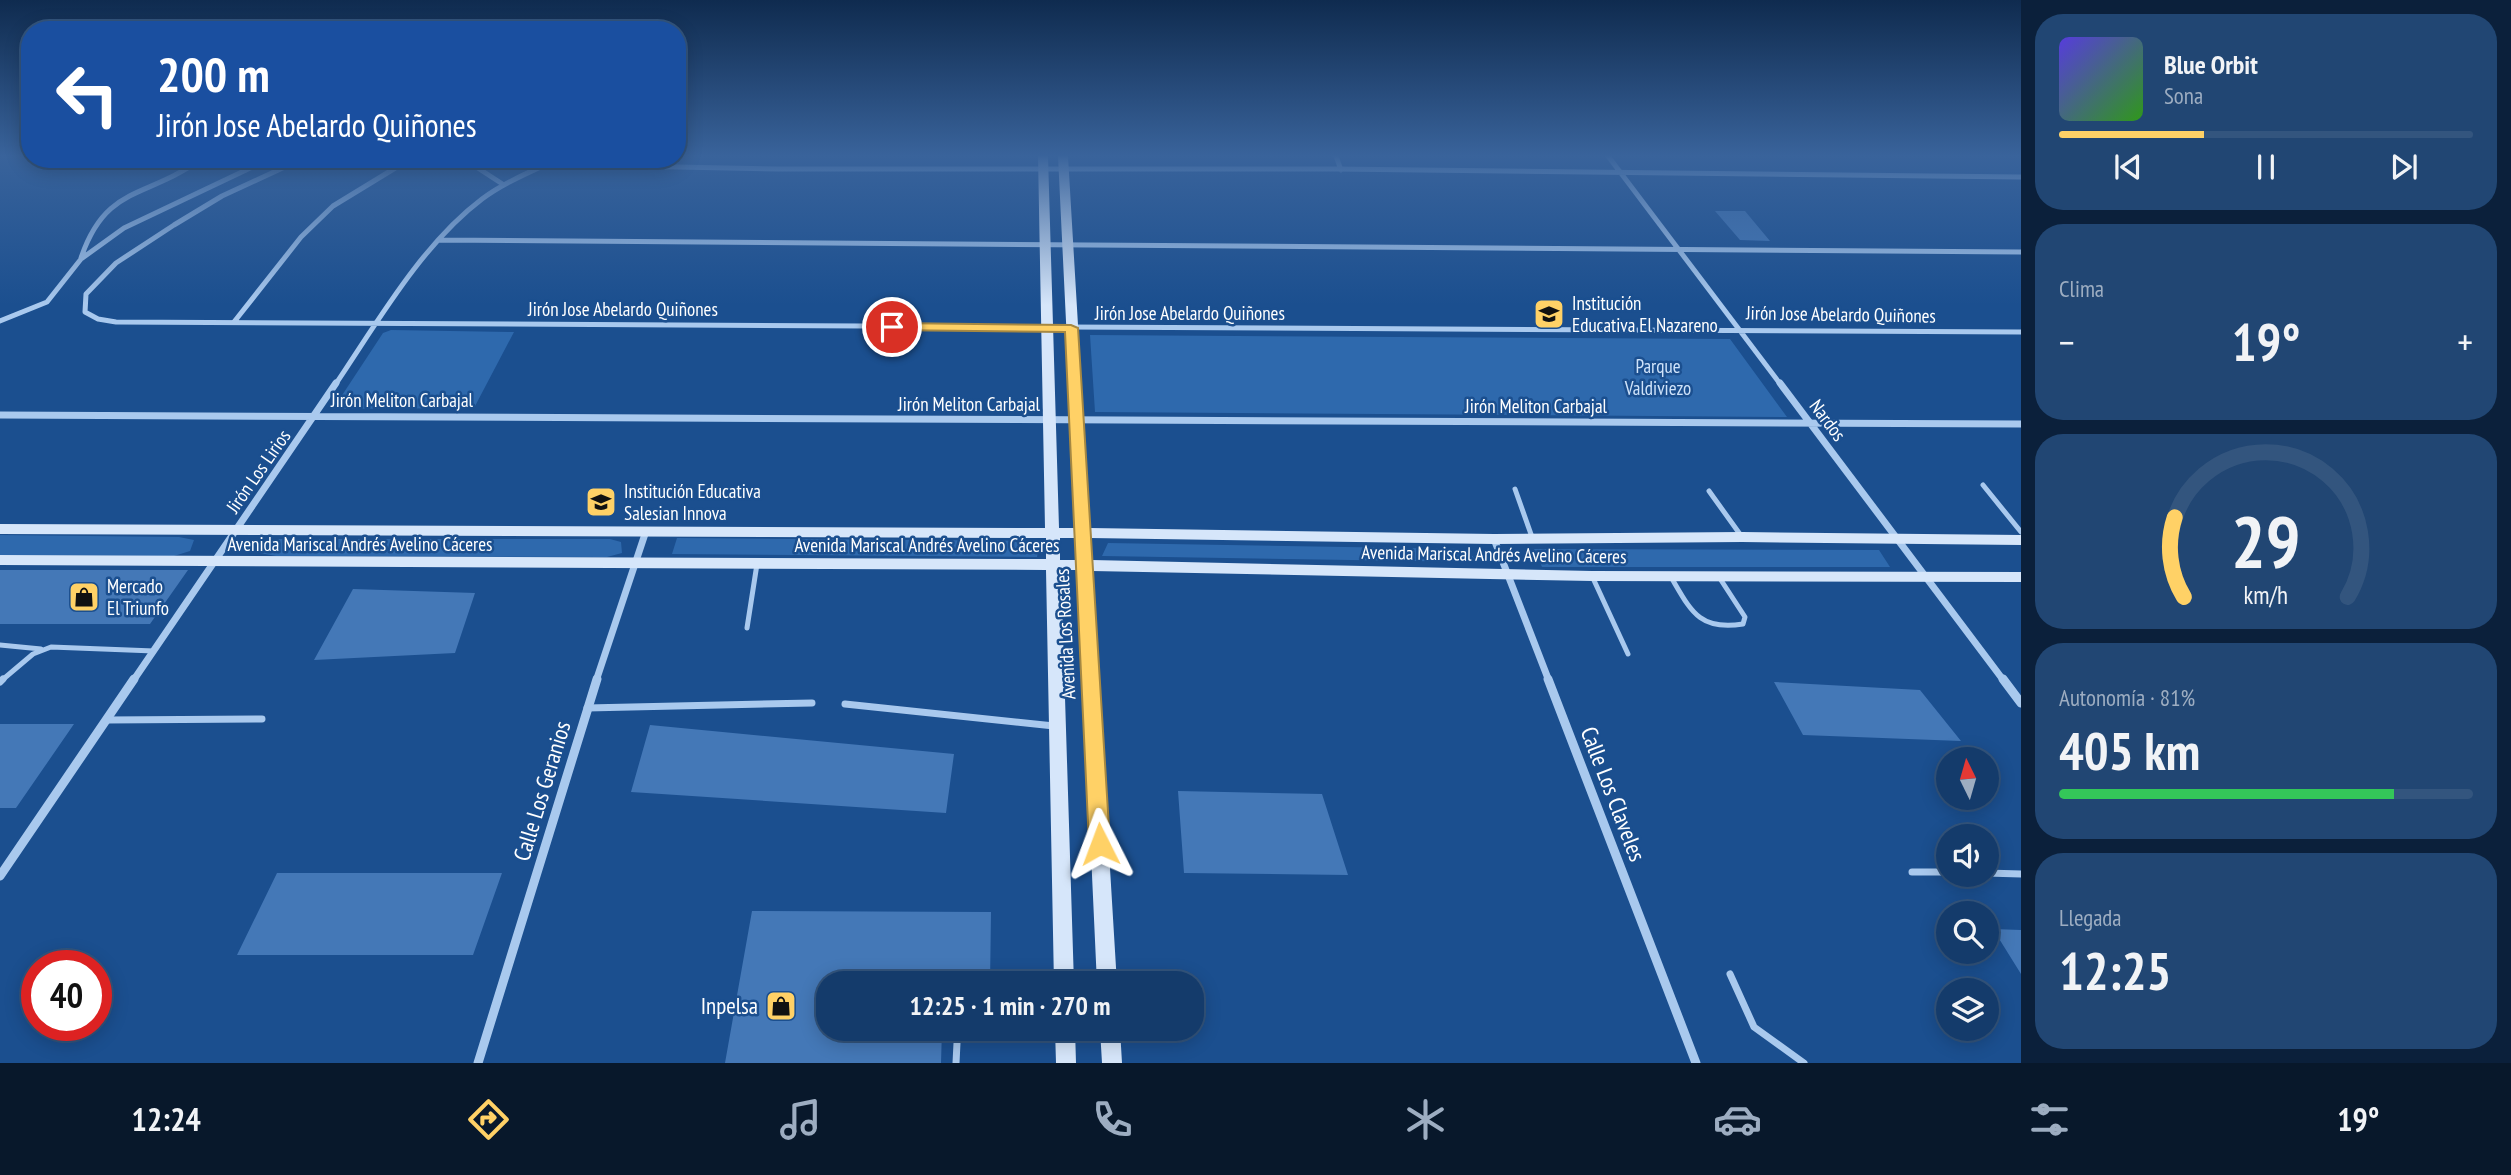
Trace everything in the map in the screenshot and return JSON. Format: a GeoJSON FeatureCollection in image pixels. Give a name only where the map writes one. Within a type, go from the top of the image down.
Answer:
{"type":"FeatureCollection","features":[{"type":"Feature","properties":{"kind":"street"},"geometry":{"type":"LineString","coordinates":[[81,259],[91,225],[112,206]]}},
{"type":"Feature","properties":{"kind":"street"},"geometry":{"type":"LineString","coordinates":[[0,321],[47,302],[81,259],[124,228],[171,206]]}},
{"type":"Feature","properties":{"kind":"street","name":"Jirón Jose Abelardo Quiñones"},"geometry":{"type":"LineString","coordinates":[[206,206],[116,263],[86,294],[85,312],[98,319],[116,323],[2021,332]]}},
{"type":"Feature","properties":{"kind":"street"},"geometry":{"type":"LineString","coordinates":[[234,322],[302,237],[334,206]]}},
{"type":"Feature","properties":{"kind":"street","name":"Jirón Los Lirios"},"geometry":{"type":"LineString","coordinates":[[0,876],[377,323],[453,222],[476,206]]}},
{"type":"Feature","properties":{"kind":"street","name":"Avenida Los Rosales"},"geometry":{"type":"LineString","coordinates":[[1044,206],[1064,971]]}},
{"type":"Feature","properties":{"kind":"street","name":"Avenida Los Rosales"},"geometry":{"type":"LineString","coordinates":[[1065,206],[1106,971]]}},
{"type":"Feature","properties":{"kind":"street","name":"Nardos"},"geometry":{"type":"LineString","coordinates":[[1646,206],[2021,704]]}},
{"type":"Feature","properties":{"kind":"street"},"geometry":{"type":"LineString","coordinates":[[439,240],[2021,252]]}},
{"type":"Feature","properties":{"kind":"street","name":"Jirón Meliton Carbajal"},"geometry":{"type":"LineString","coordinates":[[0,415],[2021,425]]}},
{"type":"Feature","properties":{"kind":"street","name":"Avenida Mariscal Andrés Avelino Cáceres"},"geometry":{"type":"LineString","coordinates":[[0,529],[2021,540]]}},
{"type":"Feature","properties":{"kind":"street","name":"Calle Los Geranios"},"geometry":{"type":"LineString","coordinates":[[478,1063],[587,708],[646,531]]}},
{"type":"Feature","properties":{"kind":"street","name":"Calle Los Claveles"},"geometry":{"type":"LineString","coordinates":[[1494,539],[1696,1063]]}},
{"type":"Feature","properties":{"kind":"street","name":"Avenida Mariscal Andrés Avelino Cáceres"},"geometry":{"type":"LineString","coordinates":[[0,560],[1084,565],[1592,576],[2021,577]]}},
{"type":"Feature","properties":{"kind":"street"},"geometry":{"type":"LineString","coordinates":[[1065,1041],[1066,1063]]}},
{"type":"Feature","properties":{"kind":"street"},"geometry":{"type":"LineString","coordinates":[[1111,1041],[1112,1063]]}},
{"type":"Feature","properties":{"kind":"lane"},"geometry":{"type":"LineString","coordinates":[[1983,485],[2021,532]]}},
{"type":"Feature","properties":{"kind":"lane"},"geometry":{"type":"LineString","coordinates":[[1515,489],[1532,537]]}},
{"type":"Feature","properties":{"kind":"lane"},"geometry":{"type":"LineString","coordinates":[[1709,491],[1742,537]]}},
{"type":"Feature","properties":{"kind":"lane"},"geometry":{"type":"LineString","coordinates":[[747,628],[757,564]]}},
{"type":"Feature","properties":{"kind":"lane"},"geometry":{"type":"LineString","coordinates":[[1592,576],[1628,654]]}},
{"type":"Feature","properties":{"kind":"lane"},"geometry":{"type":"LineString","coordinates":[[1671,576],[1701,622],[1726,628],[1743,624],[1745,617],[1719,577]]}},
{"type":"Feature","properties":{"kind":"lane"},"geometry":{"type":"LineString","coordinates":[[0,645],[41,649],[154,650]]}},
{"type":"Feature","properties":{"kind":"lane"},"geometry":{"type":"LineString","coordinates":[[0,682],[20,663],[41,649]]}},
{"type":"Feature","properties":{"kind":"lane"},"geometry":{"type":"LineString","coordinates":[[587,708],[812,703]]}},
{"type":"Feature","properties":{"kind":"lane"},"geometry":{"type":"LineString","coordinates":[[845,704],[1058,726]]}},
{"type":"Feature","properties":{"kind":"lane"},"geometry":{"type":"LineString","coordinates":[[107,720],[262,719]]}},
{"type":"Feature","properties":{"kind":"lane"},"geometry":{"type":"LineString","coordinates":[[1912,872],[1936,872]]}},
{"type":"Feature","properties":{"kind":"lane"},"geometry":{"type":"LineString","coordinates":[[1999,873],[2021,874]]}},
{"type":"Feature","properties":{"kind":"lane"},"geometry":{"type":"LineString","coordinates":[[1730,974],[1754,1027],[1804,1063]]}},
{"type":"Feature","properties":{"kind":"lane"},"geometry":{"type":"LineString","coordinates":[[956,1063],[957,1043]]}},
{"type":"Feature","properties":{"kind":"green space"},"geometry":{"type":"Polygon","coordinates":[[[391,330],[514,332],[474,408],[333,409],[383,333],[391,330]]]}},
{"type":"Feature","properties":{"kind":"green space","name":"Parque Valdiviezo"},"geometry":{"type":"Polygon","coordinates":[[[1090,335],[1730,339],[1787,417],[1095,412],[1090,335]]]}},
{"type":"Feature","properties":{"kind":"green space"},"geometry":{"type":"Polygon","coordinates":[[[0,535],[179,537],[194,540],[190,551],[174,556],[0,555],[0,535]]]}},
{"type":"Feature","properties":{"kind":"green space"},"geometry":{"type":"Polygon","coordinates":[[[677,538],[1040,541],[1037,557],[672,554],[677,538]]]}},
{"type":"Feature","properties":{"kind":"green space"},"geometry":{"type":"Polygon","coordinates":[[[265,539],[610,539],[621,542],[622,553],[607,557],[276,556],[254,552],[248,545],[265,539]]]}},
{"type":"Feature","properties":{"kind":"green space"},"geometry":{"type":"Polygon","coordinates":[[[1108,543],[1466,549],[1478,562],[1102,556],[1108,543]]]}},
{"type":"Feature","properties":{"kind":"green space"},"geometry":{"type":"Polygon","coordinates":[[[1534,549],[1879,550],[1890,567],[1542,567],[1534,549]]]}},
{"type":"Feature","properties":{"kind":"building"},"geometry":{"type":"Polygon","coordinates":[[[1715,211],[1745,211],[1770,241],[1740,240],[1715,211]]]}},
{"type":"Feature","properties":{"kind":"building","name":"Mercado El Triunfo"},"geometry":{"type":"Polygon","coordinates":[[[0,570],[188,570],[150,624],[0,624],[0,570]]]}},
{"type":"Feature","properties":{"kind":"building"},"geometry":{"type":"Polygon","coordinates":[[[353,589],[475,593],[455,653],[314,660],[353,589]]]}},
{"type":"Feature","properties":{"kind":"building"},"geometry":{"type":"Polygon","coordinates":[[[1774,682],[1920,690],[1961,741],[1803,735],[1774,682]]]}},
{"type":"Feature","properties":{"kind":"building"},"geometry":{"type":"Polygon","coordinates":[[[0,724],[74,724],[16,808],[0,808],[0,724]]]}},
{"type":"Feature","properties":{"kind":"building"},"geometry":{"type":"Polygon","coordinates":[[[650,725],[954,754],[946,813],[631,792],[650,725]]]}},
{"type":"Feature","properties":{"kind":"building"},"geometry":{"type":"Polygon","coordinates":[[[1178,791],[1322,794],[1348,875],[1184,873],[1178,791]]]}},
{"type":"Feature","properties":{"kind":"building"},"geometry":{"type":"Polygon","coordinates":[[[277,873],[502,873],[473,955],[237,955],[277,873]]]}},
{"type":"Feature","properties":{"kind":"building","name":"Inpelsa"},"geometry":{"type":"Polygon","coordinates":[[[752,911],[991,912],[990,971],[816,971],[816,1041],[942,1041],[941,1063],[725,1063],[752,911]]]}},
{"type":"Feature","properties":{"kind":"building"},"geometry":{"type":"Polygon","coordinates":[[[1999,929],[2021,930],[2021,974],[1999,939],[1999,929]]]}},
{"type":"Feature","properties":{"kind":"place","name":"Institución Educativa El Nazareno"},"geometry":{"type":"Point","coordinates":[1549,314]}},
{"type":"Feature","properties":{"kind":"place","name":"Institución Educativa Salesian Innova"},"geometry":{"type":"Point","coordinates":[601,502]}},
{"type":"Feature","properties":{"kind":"place","name":"Mercado El Triunfo"},"geometry":{"type":"Point","coordinates":[84,597]}},
{"type":"Feature","properties":{"kind":"place","name":"Inpelsa"},"geometry":{"type":"Point","coordinates":[781,1006]}},
{"type":"Feature","properties":{"kind":"route"},"geometry":{"type":"LineString","coordinates":[[892,327],[1071,328],[1100,844]]}}]}
